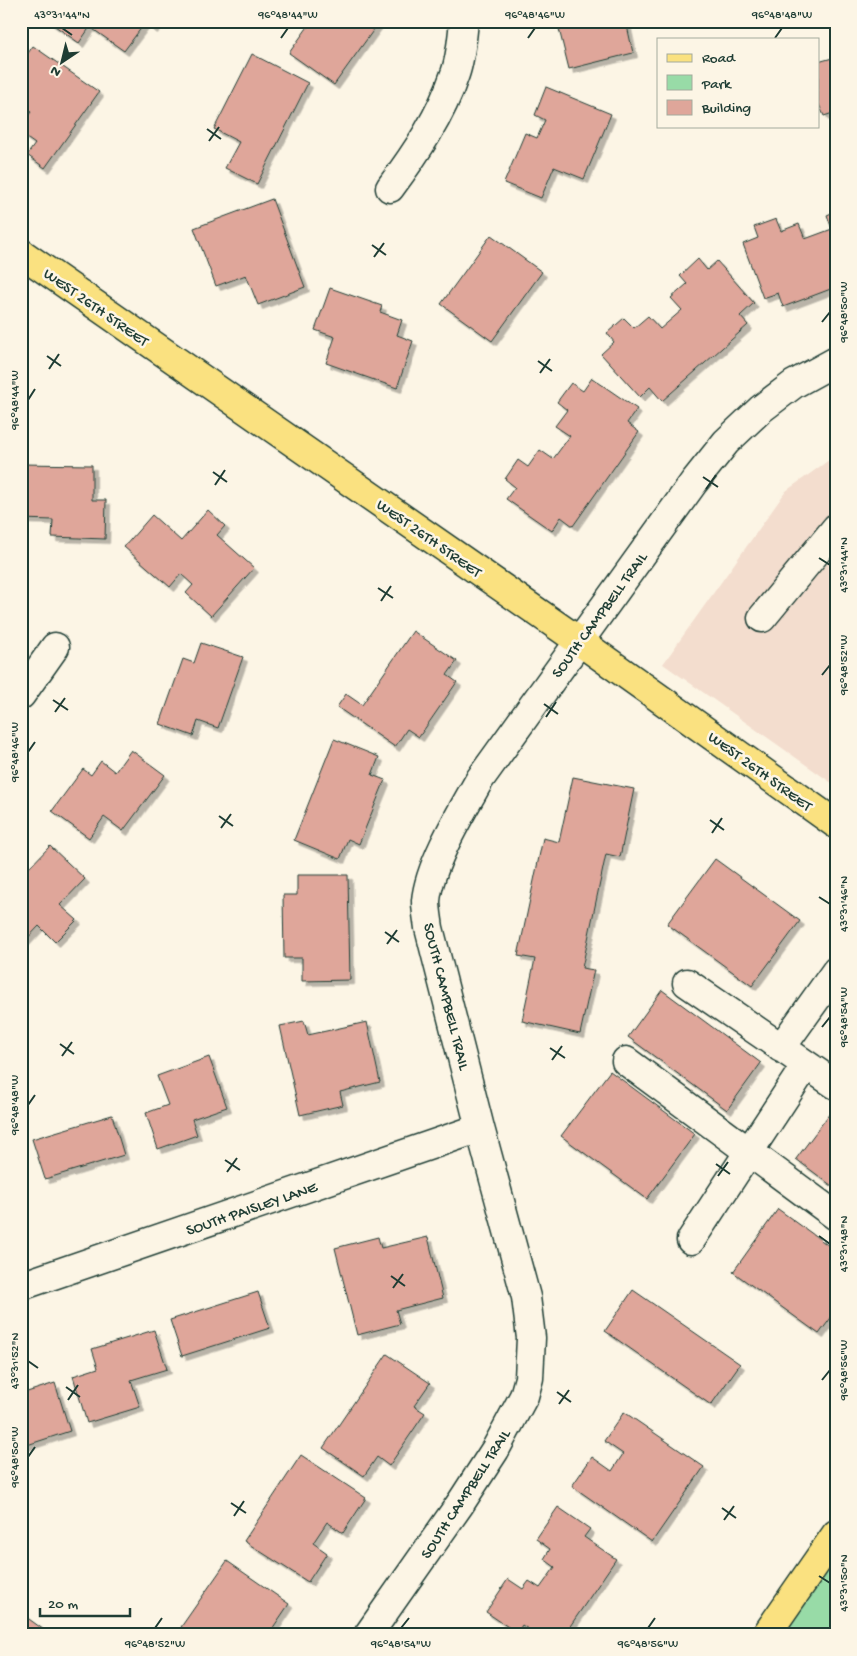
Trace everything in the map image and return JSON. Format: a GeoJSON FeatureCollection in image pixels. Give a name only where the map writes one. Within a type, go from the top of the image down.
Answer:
{"type":"FeatureCollection","features":[{"type":"Feature","properties":{"kind":"main road","name":"WEST 26TH STREET"},"geometry":{"type":"LineString","coordinates":[[21,253],[579,641],[836,824]]}},
{"type":"Feature","properties":{"kind":"main road"},"geometry":{"type":"LineString","coordinates":[[766,1635],[836,1534]]}},
{"type":"Feature","properties":{"kind":"street"},"geometry":{"type":"LineString","coordinates":[[390,188],[410,161],[438,116],[455,74],[461,50],[464,21]]}},
{"type":"Feature","properties":{"kind":"street","name":"SOUTH CAMPBELL TRAIL"},"geometry":{"type":"LineString","coordinates":[[368,1635],[460,1504],[495,1450],[524,1396],[529,1378],[531,1338],[526,1297],[480,1128],[429,928],[426,901],[432,876],[450,834],[480,779],[694,482],[726,442],[760,409],[794,384],[836,361]]}},
{"type":"Feature","properties":{"kind":"street"},"geometry":{"type":"LineString","coordinates":[[762,618],[836,528]]}},
{"type":"Feature","properties":{"kind":"street"},"geometry":{"type":"LineString","coordinates":[[21,695],[55,647]]}},
{"type":"Feature","properties":{"kind":"street"},"geometry":{"type":"LineString","coordinates":[[781,1048],[836,971]]}},
{"type":"Feature","properties":{"kind":"street"},"geometry":{"type":"LineString","coordinates":[[687,983],[836,1085]]}},
{"type":"Feature","properties":{"kind":"street"},"geometry":{"type":"LineString","coordinates":[[626,1061],[836,1216]]}},
{"type":"Feature","properties":{"kind":"street"},"geometry":{"type":"LineString","coordinates":[[690,1240],[806,1065]]}},
{"type":"Feature","properties":{"kind":"street","name":"SOUTH PAISLEY LANE"},"geometry":{"type":"LineString","coordinates":[[21,1286],[480,1128]]}},
{"type":"Feature","properties":{"kind":"shaded area"},"geometry":{"type":"Polygon","coordinates":[[[836,455],[836,786],[663,664],[786,491],[836,455]]]}},
{"type":"Feature","properties":{"kind":"green space"},"geometry":{"type":"Polygon","coordinates":[[[836,1534],[836,1635],[766,1635],[836,1534]]]}},
{"type":"Feature","properties":{"kind":"building"},"geometry":{"type":"Polygon","coordinates":[[[48,21],[158,21],[153,29],[145,23],[124,51],[90,27],[79,43],[48,21]]]}},
{"type":"Feature","properties":{"kind":"building"},"geometry":{"type":"Polygon","coordinates":[[[312,21],[380,21],[334,85],[289,53],[312,21]]]}},
{"type":"Feature","properties":{"kind":"building"},"geometry":{"type":"Polygon","coordinates":[[[557,21],[626,21],[633,53],[569,69],[557,21]]]}},
{"type":"Feature","properties":{"kind":"building"},"geometry":{"type":"Polygon","coordinates":[[[33,46],[99,92],[45,168],[27,155],[35,144],[21,134],[21,125],[31,112],[21,105],[21,63],[33,46]]]}},
{"type":"Feature","properties":{"kind":"building"},"geometry":{"type":"Polygon","coordinates":[[[252,54],[308,83],[257,184],[225,168],[239,142],[214,129],[252,54]]]}},
{"type":"Feature","properties":{"kind":"building"},"geometry":{"type":"Polygon","coordinates":[[[836,57],[836,112],[824,116],[820,107],[820,61],[836,57]]]}},
{"type":"Feature","properties":{"kind":"building"},"geometry":{"type":"Polygon","coordinates":[[[546,87],[611,114],[584,179],[554,167],[541,198],[504,183],[525,133],[537,138],[545,120],[535,115],[546,87]]]}},
{"type":"Feature","properties":{"kind":"building"},"geometry":{"type":"Polygon","coordinates":[[[272,199],[305,287],[258,305],[246,275],[216,286],[194,228],[272,199]]]}},
{"type":"Feature","properties":{"kind":"building"},"geometry":{"type":"Polygon","coordinates":[[[836,211],[836,287],[783,307],[778,293],[763,298],[743,244],[758,238],[754,227],[776,219],[781,231],[799,224],[805,239],[832,229],[827,215],[836,211]]]}},
{"type":"Feature","properties":{"kind":"building"},"geometry":{"type":"Polygon","coordinates":[[[491,235],[542,272],[492,341],[441,304],[491,235]]]}},
{"type":"Feature","properties":{"kind":"building"},"geometry":{"type":"Polygon","coordinates":[[[698,259],[707,270],[717,261],[754,303],[740,316],[748,325],[662,401],[650,387],[640,397],[601,354],[614,342],[607,333],[624,318],[634,328],[648,316],[660,329],[682,310],[671,298],[687,284],[680,276],[698,259]]]}},
{"type":"Feature","properties":{"kind":"building"},"geometry":{"type":"Polygon","coordinates":[[[330,288],[382,306],[380,312],[402,320],[397,335],[413,341],[397,388],[326,363],[335,337],[315,330],[330,288]]]}},
{"type":"Feature","properties":{"kind":"building"},"geometry":{"type":"Polygon","coordinates":[[[592,378],[637,409],[627,423],[639,432],[573,526],[561,517],[552,531],[506,499],[515,487],[505,479],[518,460],[528,467],[540,450],[553,459],[570,436],[555,426],[567,410],[557,402],[571,383],[583,391],[592,378]]]}},
{"type":"Feature","properties":{"kind":"building"},"geometry":{"type":"Polygon","coordinates":[[[21,464],[92,465],[92,500],[106,500],[105,539],[52,537],[53,520],[21,519],[21,464]]]}},
{"type":"Feature","properties":{"kind":"building"},"geometry":{"type":"Polygon","coordinates":[[[208,510],[225,526],[217,535],[254,568],[211,616],[186,593],[193,585],[181,574],[170,587],[124,547],[152,515],[181,541],[208,510]]]}},
{"type":"Feature","properties":{"kind":"building"},"geometry":{"type":"Polygon","coordinates":[[[413,631],[457,661],[447,675],[457,682],[419,737],[407,729],[395,747],[337,707],[346,694],[362,705],[413,631]]]}},
{"type":"Feature","properties":{"kind":"building"},"geometry":{"type":"Polygon","coordinates":[[[201,643],[243,657],[218,728],[198,721],[193,736],[160,724],[183,659],[194,663],[201,643]]]}},
{"type":"Feature","properties":{"kind":"building"},"geometry":{"type":"Polygon","coordinates":[[[334,739],[379,757],[372,775],[385,780],[359,844],[348,839],[340,859],[294,840],[334,739]]]}},
{"type":"Feature","properties":{"kind":"building"},"geometry":{"type":"Polygon","coordinates":[[[131,750],[165,775],[123,831],[104,817],[89,838],[52,811],[83,769],[91,775],[101,761],[115,772],[131,750]]]}},
{"type":"Feature","properties":{"kind":"building"},"geometry":{"type":"Polygon","coordinates":[[[573,777],[634,789],[620,857],[606,854],[582,968],[594,970],[580,1034],[522,1021],[535,959],[518,956],[543,838],[559,842],[573,777]]]}},
{"type":"Feature","properties":{"kind":"building"},"geometry":{"type":"Polygon","coordinates":[[[50,846],[85,879],[60,905],[77,920],[55,942],[39,926],[22,944],[21,864],[27,870],[50,846]]]}},
{"type":"Feature","properties":{"kind":"building"},"geometry":{"type":"Polygon","coordinates":[[[715,859],[800,921],[752,986],[667,924],[715,859]]]}},
{"type":"Feature","properties":{"kind":"building"},"geometry":{"type":"Polygon","coordinates":[[[297,875],[348,875],[350,980],[302,981],[302,958],[284,958],[283,895],[297,895],[297,875]]]}},
{"type":"Feature","properties":{"kind":"building"},"geometry":{"type":"Polygon","coordinates":[[[662,990],[761,1063],[727,1110],[628,1037],[662,990]]]}},
{"type":"Feature","properties":{"kind":"building"},"geometry":{"type":"Polygon","coordinates":[[[304,1021],[308,1035],[367,1022],[380,1082],[340,1092],[343,1105],[300,1115],[280,1026],[304,1021]]]}},
{"type":"Feature","properties":{"kind":"building"},"geometry":{"type":"Polygon","coordinates":[[[209,1057],[227,1107],[192,1119],[197,1135],[158,1149],[146,1113],[168,1105],[157,1076],[209,1057]]]}},
{"type":"Feature","properties":{"kind":"building"},"geometry":{"type":"Polygon","coordinates":[[[610,1071],[695,1134],[647,1199],[561,1136],[610,1071]]]}},
{"type":"Feature","properties":{"kind":"building"},"geometry":{"type":"Polygon","coordinates":[[[833,1109],[836,1111],[836,1189],[796,1159],[833,1109]]]}},
{"type":"Feature","properties":{"kind":"building"},"geometry":{"type":"Polygon","coordinates":[[[112,1115],[124,1155],[45,1179],[32,1139],[112,1115]]]}},
{"type":"Feature","properties":{"kind":"building"},"geometry":{"type":"Polygon","coordinates":[[[778,1209],[836,1251],[836,1311],[819,1334],[733,1272],[778,1209]]]}},
{"type":"Feature","properties":{"kind":"building"},"geometry":{"type":"Polygon","coordinates":[[[378,1237],[381,1248],[428,1237],[443,1298],[396,1310],[400,1324],[357,1335],[335,1248],[378,1237]]]}},
{"type":"Feature","properties":{"kind":"building"},"geometry":{"type":"Polygon","coordinates":[[[633,1290],[740,1364],[711,1405],[605,1331],[633,1290]]]}},
{"type":"Feature","properties":{"kind":"building"},"geometry":{"type":"Polygon","coordinates":[[[258,1292],[270,1328],[182,1356],[170,1320],[258,1292]]]}},
{"type":"Feature","properties":{"kind":"building"},"geometry":{"type":"Polygon","coordinates":[[[154,1330],[167,1369],[131,1380],[140,1407],[87,1423],[73,1376],[98,1368],[92,1349],[154,1330]]]}},
{"type":"Feature","properties":{"kind":"building"},"geometry":{"type":"Polygon","coordinates":[[[387,1354],[430,1383],[414,1406],[425,1413],[389,1466],[377,1457],[364,1476],[323,1448],[387,1354]]]}},
{"type":"Feature","properties":{"kind":"building"},"geometry":{"type":"Polygon","coordinates":[[[55,1383],[70,1431],[21,1447],[21,1384],[24,1393],[55,1383]]]}},
{"type":"Feature","properties":{"kind":"building"},"geometry":{"type":"Polygon","coordinates":[[[624,1412],[704,1467],[652,1542],[572,1486],[592,1457],[612,1471],[623,1454],[604,1441],[624,1412]]]}},
{"type":"Feature","properties":{"kind":"building"},"geometry":{"type":"Polygon","coordinates":[[[301,1455],[366,1498],[343,1533],[327,1522],[313,1543],[327,1553],[308,1582],[244,1541],[301,1455]]]}},
{"type":"Feature","properties":{"kind":"building"},"geometry":{"type":"Polygon","coordinates":[[[558,1507],[590,1529],[584,1537],[616,1559],[564,1635],[537,1635],[522,1625],[517,1633],[486,1612],[508,1579],[523,1589],[529,1581],[540,1588],[555,1567],[544,1559],[550,1549],[536,1539],[558,1507]]]}},
{"type":"Feature","properties":{"kind":"building"},"geometry":{"type":"Polygon","coordinates":[[[227,1561],[289,1604],[268,1635],[193,1635],[181,1627],[227,1561]]]}},
{"type":"Feature","properties":{"kind":"building"},"geometry":{"type":"Polygon","coordinates":[[[22,1614],[51,1635],[21,1635],[22,1614]]]}}]}
